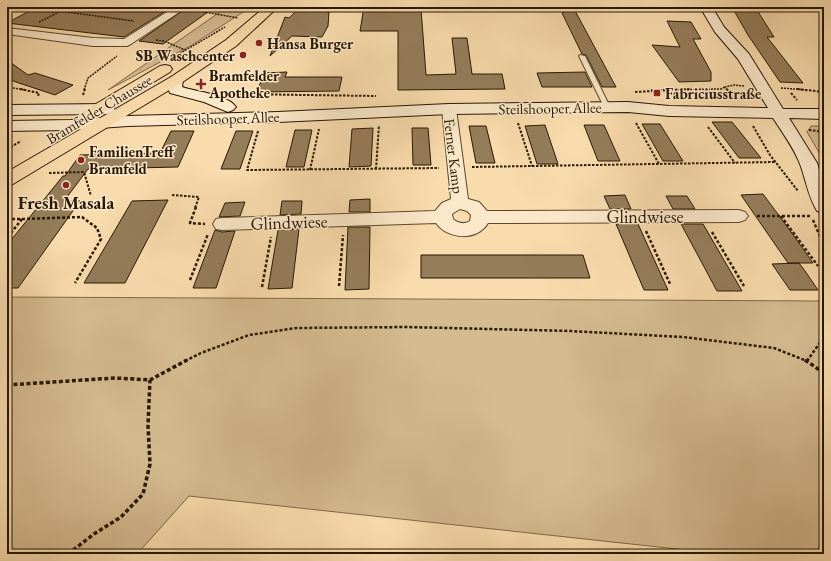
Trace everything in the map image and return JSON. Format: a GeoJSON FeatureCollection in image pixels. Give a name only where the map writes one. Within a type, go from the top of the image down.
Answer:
{"type":"FeatureCollection","features":[{"type":"Feature","properties":{"kind":"main road","name":"Bramfelder Chaussee"},"geometry":{"type":"LineString","coordinates":[[102,116],[129,109],[176,80],[231,42],[272,7]]}},
{"type":"Feature","properties":{"kind":"main road"},"geometry":{"type":"LineString","coordinates":[[706,7],[719,29],[744,57],[763,110],[795,169],[812,205]]}},
{"type":"Feature","properties":{"kind":"main road","name":"Bramfelder Chaussee"},"geometry":{"type":"LineString","coordinates":[[7,180],[102,116],[189,53],[256,20]]}},
{"type":"Feature","properties":{"kind":"main road"},"geometry":{"type":"LineString","coordinates":[[719,29],[736,79]]}},
{"type":"Feature","properties":{"kind":"main road"},"geometry":{"type":"LineString","coordinates":[[176,80],[174,85],[175,90],[202,98],[218,100],[228,107]]}},
{"type":"Feature","properties":{"kind":"main road","name":"Steilshooper Allee"},"geometry":{"type":"LineString","coordinates":[[763,110],[824,101]]}},
{"type":"Feature","properties":{"kind":"main road","name":"Steilshooper Allee"},"geometry":{"type":"LineString","coordinates":[[129,109],[228,107],[448,109]]}},
{"type":"Feature","properties":{"kind":"main road","name":"Steilshooper Allee"},"geometry":{"type":"LineString","coordinates":[[7,110],[102,116],[607,107],[631,113],[763,110],[824,114]]}},
{"type":"Feature","properties":{"kind":"main road","name":"Steilshooper Allee"},"geometry":{"type":"LineString","coordinates":[[7,126],[71,125],[102,116]]}},
{"type":"Feature","properties":{"kind":"main road","name":"Bramfelder Chaussee"},"geometry":{"type":"LineString","coordinates":[[7,164],[71,125]]}},
{"type":"Feature","properties":{"kind":"street"},"geometry":{"type":"LineString","coordinates":[[7,32],[114,43],[131,39],[181,8]]}},
{"type":"Feature","properties":{"kind":"street","name":"Ferner Kamp"},"geometry":{"type":"LineString","coordinates":[[448,109],[460,203]]}},
{"type":"Feature","properties":{"kind":"street"},"geometry":{"type":"LineString","coordinates":[[460,203],[477,209],[481,217],[477,226],[466,230],[460,230],[448,226],[443,217],[443,213],[449,206],[460,203]]}},
{"type":"Feature","properties":{"kind":"street","name":"Glindwiese"},"geometry":{"type":"LineString","coordinates":[[481,217],[739,216]]}},
{"type":"Feature","properties":{"kind":"street","name":"Glindwiese"},"geometry":{"type":"LineString","coordinates":[[217,224],[443,217]]}},
{"type":"Feature","properties":{"kind":"lane"},"geometry":{"type":"LineString","coordinates":[[582,56],[607,107]]}},
{"type":"Feature","properties":{"kind":"path"},"geometry":{"type":"LineString","coordinates":[[32,7],[31,10],[57,12]]}},
{"type":"Feature","properties":{"kind":"path"},"geometry":{"type":"LineString","coordinates":[[20,33],[68,7]]}},
{"type":"Feature","properties":{"kind":"path"},"geometry":{"type":"LineString","coordinates":[[181,8],[239,18],[233,22]]}},
{"type":"Feature","properties":{"kind":"path"},"geometry":{"type":"LineString","coordinates":[[59,11],[154,24]]}},
{"type":"Feature","properties":{"kind":"path"},"geometry":{"type":"LineString","coordinates":[[82,98],[88,78],[124,51],[131,39],[164,41],[189,53],[226,26]]}},
{"type":"Feature","properties":{"kind":"path"},"geometry":{"type":"LineString","coordinates":[[728,90],[725,87],[736,79]]}},
{"type":"Feature","properties":{"kind":"path"},"geometry":{"type":"LineString","coordinates":[[7,87],[39,93],[38,98]]}},
{"type":"Feature","properties":{"kind":"path"},"geometry":{"type":"LineString","coordinates":[[789,90],[824,92]]}},
{"type":"Feature","properties":{"kind":"path"},"geometry":{"type":"LineString","coordinates":[[763,110],[775,162],[812,205],[824,246]]}},
{"type":"Feature","properties":{"kind":"path"},"geometry":{"type":"LineString","coordinates":[[631,113],[659,164]]}},
{"type":"Feature","properties":{"kind":"path"},"geometry":{"type":"LineString","coordinates":[[518,121],[532,166]]}},
{"type":"Feature","properties":{"kind":"path"},"geometry":{"type":"LineString","coordinates":[[310,170],[320,124]]}},
{"type":"Feature","properties":{"kind":"path"},"geometry":{"type":"LineString","coordinates":[[376,169],[379,124]]}},
{"type":"Feature","properties":{"kind":"path"},"geometry":{"type":"LineString","coordinates":[[260,126],[247,170],[775,162]]}},
{"type":"Feature","properties":{"kind":"path"},"geometry":{"type":"LineString","coordinates":[[708,126],[735,163]]}},
{"type":"Feature","properties":{"kind":"path"},"geometry":{"type":"LineString","coordinates":[[805,129],[824,132]]}},
{"type":"Feature","properties":{"kind":"path"},"geometry":{"type":"LineString","coordinates":[[59,174],[84,172],[91,196]]}},
{"type":"Feature","properties":{"kind":"path"},"geometry":{"type":"LineString","coordinates":[[172,195],[199,197],[190,223],[217,224],[190,280]]}},
{"type":"Feature","properties":{"kind":"path"},"geometry":{"type":"LineString","coordinates":[[739,216],[781,216],[812,205]]}},
{"type":"Feature","properties":{"kind":"path"},"geometry":{"type":"LineString","coordinates":[[639,216],[670,284]]}},
{"type":"Feature","properties":{"kind":"path"},"geometry":{"type":"LineString","coordinates":[[703,216],[744,286]]}},
{"type":"Feature","properties":{"kind":"path"},"geometry":{"type":"LineString","coordinates":[[781,216],[818,266]]}},
{"type":"Feature","properties":{"kind":"path"},"geometry":{"type":"LineString","coordinates":[[7,219],[22,220],[82,217],[97,228],[101,239],[75,283]]}},
{"type":"Feature","properties":{"kind":"path"},"geometry":{"type":"LineString","coordinates":[[7,238],[22,220]]}},
{"type":"Feature","properties":{"kind":"path"},"geometry":{"type":"LineString","coordinates":[[339,286],[344,220]]}},
{"type":"Feature","properties":{"kind":"path"},"geometry":{"type":"LineString","coordinates":[[262,287],[274,222]]}},
{"type":"Feature","properties":{"kind":"path"},"geometry":{"type":"LineString","coordinates":[[7,385],[115,378],[150,380],[201,353],[249,335],[296,328],[407,327],[570,330],[675,337],[774,348],[807,361],[824,373]]}},
{"type":"Feature","properties":{"kind":"path"},"geometry":{"type":"LineString","coordinates":[[807,361],[824,337]]}},
{"type":"Feature","properties":{"kind":"path"},"geometry":{"type":"LineString","coordinates":[[68,554],[94,534],[120,517],[143,494],[150,464],[148,426],[150,380]]}},
{"type":"Feature","properties":{"kind":"shaded area"},"geometry":{"type":"Polygon","coordinates":[[[227,7],[251,7],[192,45],[108,90],[227,7]]]}},
{"type":"Feature","properties":{"kind":"shaded area"},"geometry":{"type":"Polygon","coordinates":[[[811,126],[824,126],[824,161],[807,132],[811,126]]]}},
{"type":"Feature","properties":{"kind":"shaded area"},"geometry":{"type":"Polygon","coordinates":[[[7,297],[824,301],[824,527],[817,554],[723,554],[189,496],[137,554],[7,554],[7,297]]]}},
{"type":"Feature","properties":{"kind":"building"},"geometry":{"type":"Polygon","coordinates":[[[37,7],[172,7],[124,37],[7,23],[37,7]]]}},
{"type":"Feature","properties":{"kind":"building"},"geometry":{"type":"Polygon","coordinates":[[[188,7],[215,7],[163,44],[139,41],[188,7]]]}},
{"type":"Feature","properties":{"kind":"building"},"geometry":{"type":"Polygon","coordinates":[[[364,7],[416,7],[416,9],[421,9],[426,75],[456,74],[452,38],[467,38],[472,74],[502,74],[505,89],[398,90],[398,31],[360,31],[364,7]]]}},
{"type":"Feature","properties":{"kind":"building"},"geometry":{"type":"Polygon","coordinates":[[[573,7],[616,87],[602,87],[586,55],[582,54],[562,13],[573,7]]]}},
{"type":"Feature","properties":{"kind":"building"},"geometry":{"type":"Polygon","coordinates":[[[732,7],[755,7],[774,37],[767,37],[803,83],[780,82],[748,35],[732,7]]]}},
{"type":"Feature","properties":{"kind":"building"},"geometry":{"type":"Polygon","coordinates":[[[299,8],[329,12],[328,26],[322,37],[292,36],[270,56],[285,17],[289,18],[299,8]]]}},
{"type":"Feature","properties":{"kind":"building"},"geometry":{"type":"Polygon","coordinates":[[[667,21],[691,22],[701,39],[693,39],[711,72],[711,81],[679,82],[652,45],[680,47],[667,21]]]}},
{"type":"Feature","properties":{"kind":"building"},"geometry":{"type":"Polygon","coordinates":[[[7,60],[28,75],[35,73],[73,85],[55,95],[7,79],[7,60]]]}},
{"type":"Feature","properties":{"kind":"building"},"geometry":{"type":"Polygon","coordinates":[[[287,72],[285,77],[342,77],[339,91],[257,92],[264,73],[287,72]]]}},
{"type":"Feature","properties":{"kind":"building"},"geometry":{"type":"Polygon","coordinates":[[[585,72],[592,87],[542,87],[537,73],[585,72]]]}},
{"type":"Feature","properties":{"kind":"building"},"geometry":{"type":"Polygon","coordinates":[[[712,122],[732,122],[761,158],[739,158],[712,122]]]}},
{"type":"Feature","properties":{"kind":"building"},"geometry":{"type":"Polygon","coordinates":[[[642,124],[660,124],[683,161],[663,161],[642,124]]]}},
{"type":"Feature","properties":{"kind":"building"},"geometry":{"type":"Polygon","coordinates":[[[545,125],[558,164],[537,164],[525,126],[545,125]]]}},
{"type":"Feature","properties":{"kind":"building"},"geometry":{"type":"Polygon","coordinates":[[[584,125],[604,125],[620,161],[598,161],[584,125]]]}},
{"type":"Feature","properties":{"kind":"building"},"geometry":{"type":"Polygon","coordinates":[[[469,126],[486,126],[495,163],[476,163],[469,126]]]}},
{"type":"Feature","properties":{"kind":"building"},"geometry":{"type":"Polygon","coordinates":[[[373,128],[371,166],[349,167],[352,129],[373,128]]]}},
{"type":"Feature","properties":{"kind":"building"},"geometry":{"type":"Polygon","coordinates":[[[412,128],[428,128],[431,165],[413,165],[412,128]]]}},
{"type":"Feature","properties":{"kind":"building"},"geometry":{"type":"Polygon","coordinates":[[[295,130],[312,130],[304,167],[286,167],[295,130]]]}},
{"type":"Feature","properties":{"kind":"building"},"geometry":{"type":"Polygon","coordinates":[[[171,131],[194,131],[178,167],[88,169],[64,201],[80,201],[18,288],[7,288],[7,245],[63,176],[65,176],[80,155],[160,153],[171,131]]]}},
{"type":"Feature","properties":{"kind":"building"},"geometry":{"type":"Polygon","coordinates":[[[236,131],[253,131],[240,169],[221,169],[236,131]]]}},
{"type":"Feature","properties":{"kind":"building"},"geometry":{"type":"Polygon","coordinates":[[[763,194],[813,263],[788,263],[741,195],[763,194]]]}},
{"type":"Feature","properties":{"kind":"building"},"geometry":{"type":"Polygon","coordinates":[[[625,195],[631,209],[610,209],[604,196],[625,195]]]}},
{"type":"Feature","properties":{"kind":"building"},"geometry":{"type":"Polygon","coordinates":[[[666,196],[687,196],[695,209],[673,209],[666,196]]]}},
{"type":"Feature","properties":{"kind":"building"},"geometry":{"type":"Polygon","coordinates":[[[370,199],[370,212],[349,212],[350,200],[370,199]]]}},
{"type":"Feature","properties":{"kind":"building"},"geometry":{"type":"Polygon","coordinates":[[[168,200],[125,283],[84,283],[132,201],[168,200]]]}},
{"type":"Feature","properties":{"kind":"building"},"geometry":{"type":"Polygon","coordinates":[[[282,201],[302,201],[301,214],[280,215],[282,201]]]}},
{"type":"Feature","properties":{"kind":"building"},"geometry":{"type":"Polygon","coordinates":[[[245,202],[240,216],[219,217],[225,203],[245,202]]]}},
{"type":"Feature","properties":{"kind":"building"},"geometry":{"type":"Polygon","coordinates":[[[616,224],[638,224],[668,290],[644,290],[616,224]]]}},
{"type":"Feature","properties":{"kind":"building"},"geometry":{"type":"Polygon","coordinates":[[[681,224],[703,224],[742,291],[717,291],[681,224]]]}},
{"type":"Feature","properties":{"kind":"building"},"geometry":{"type":"Polygon","coordinates":[[[348,227],[370,227],[369,289],[345,290],[348,227]]]}},
{"type":"Feature","properties":{"kind":"building"},"geometry":{"type":"Polygon","coordinates":[[[299,229],[292,288],[268,289],[278,230],[299,229]]]}},
{"type":"Feature","properties":{"kind":"building"},"geometry":{"type":"Polygon","coordinates":[[[215,230],[222,232],[235,231],[216,288],[193,288],[215,230]]]}},
{"type":"Feature","properties":{"kind":"building"},"geometry":{"type":"Polygon","coordinates":[[[421,255],[583,255],[590,278],[421,278],[421,255]]]}},
{"type":"Feature","properties":{"kind":"building"},"geometry":{"type":"Polygon","coordinates":[[[799,263],[818,290],[790,290],[772,264],[799,263]]]}},
{"type":"Feature","properties":{"kind":"place","name":"Hansa Burger"},"geometry":{"type":"Point","coordinates":[259,43]}},
{"type":"Feature","properties":{"kind":"place","name":"SB Waschcenter"},"geometry":{"type":"Point","coordinates":[243,55]}},
{"type":"Feature","properties":{"kind":"place","name":"Bramfelder Apotheke"},"geometry":{"type":"Point","coordinates":[201,84]}},
{"type":"Feature","properties":{"kind":"place","name":"Fabriciusstraße"},"geometry":{"type":"Point","coordinates":[657,93]}},
{"type":"Feature","properties":{"kind":"place","name":"FamilienTreff Bramfeld"},"geometry":{"type":"Point","coordinates":[81,160]}},
{"type":"Feature","properties":{"kind":"place","name":"Fresh Masala"},"geometry":{"type":"Point","coordinates":[66,185]}}]}
